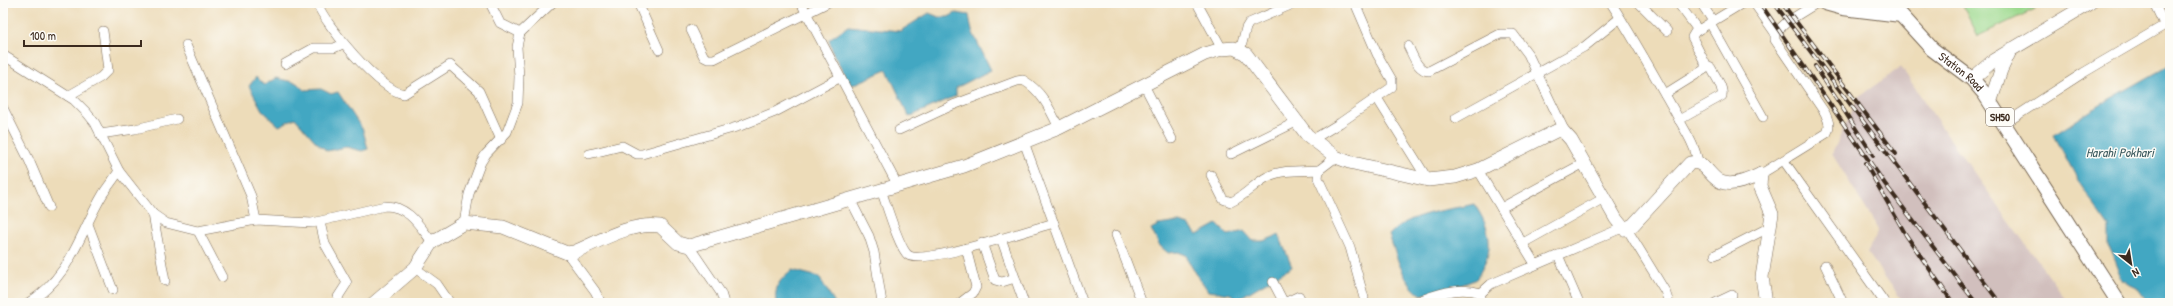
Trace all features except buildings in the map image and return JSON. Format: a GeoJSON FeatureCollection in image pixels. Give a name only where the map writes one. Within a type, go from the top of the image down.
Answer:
{"type":"FeatureCollection","features":[{"type":"Feature","properties":{"kind":"main road","name":"Station Road"},"geometry":{"type":"LineString","coordinates":[[1824,3],[1843,8],[1901,15],[1932,49],[1972,79],[1990,102],[2119,303]]}},
{"type":"Feature","properties":{"kind":"main road"},"geometry":{"type":"LineString","coordinates":[[1972,79],[1994,60],[2011,49],[2090,3]]}},
{"type":"Feature","properties":{"kind":"main road"},"geometry":{"type":"LineString","coordinates":[[379,301],[415,268],[432,242],[464,223],[504,227],[567,253],[574,252],[621,232],[644,226],[660,226],[678,243],[689,246],[964,166],[1059,128],[1198,58],[1222,49],[1234,48],[1253,62],[1296,122],[1312,140],[1336,157],[1356,164],[1428,180],[1455,177],[1478,170],[1556,131],[1565,132],[1624,229],[1633,226],[1686,166],[1698,162],[1721,182],[1728,184],[1757,180],[1772,214],[1762,277],[1766,303]]}},
{"type":"Feature","properties":{"kind":"main road"},"geometry":{"type":"LineString","coordinates":[[1990,102],[2001,70],[2011,49]]}},
{"type":"Feature","properties":{"kind":"street"},"geometry":{"type":"LineString","coordinates":[[317,3],[322,14],[343,44],[372,72],[401,93],[404,94],[450,65],[479,91],[501,140]]}},
{"type":"Feature","properties":{"kind":"street"},"geometry":{"type":"LineString","coordinates":[[490,3],[500,24],[520,33]]}},
{"type":"Feature","properties":{"kind":"street"},"geometry":{"type":"LineString","coordinates":[[464,223],[469,194],[481,162],[486,154],[507,132],[518,102],[520,78],[517,47],[520,33],[552,3]]}},
{"type":"Feature","properties":{"kind":"street"},"geometry":{"type":"LineString","coordinates":[[638,3],[659,50]]}},
{"type":"Feature","properties":{"kind":"street"},"geometry":{"type":"LineString","coordinates":[[801,3],[839,78],[898,186]]}},
{"type":"Feature","properties":{"kind":"street"},"geometry":{"type":"LineString","coordinates":[[691,30],[704,57],[708,59],[714,58],[827,3]]}},
{"type":"Feature","properties":{"kind":"street"},"geometry":{"type":"LineString","coordinates":[[1197,3],[1222,49]]}},
{"type":"Feature","properties":{"kind":"street"},"geometry":{"type":"LineString","coordinates":[[1240,52],[1246,28],[1249,23],[1295,3]]}},
{"type":"Feature","properties":{"kind":"street"},"geometry":{"type":"LineString","coordinates":[[1312,140],[1392,87],[1392,80],[1377,54],[1355,3]]}},
{"type":"Feature","properties":{"kind":"street"},"geometry":{"type":"LineString","coordinates":[[1611,3],[1665,94],[1695,149],[1698,162]]}},
{"type":"Feature","properties":{"kind":"street"},"geometry":{"type":"LineString","coordinates":[[1639,3],[1667,31]]}},
{"type":"Feature","properties":{"kind":"street"},"geometry":{"type":"LineString","coordinates":[[1678,3],[1698,30]]}},
{"type":"Feature","properties":{"kind":"street"},"geometry":{"type":"LineString","coordinates":[[1701,3],[1763,117]]}},
{"type":"Feature","properties":{"kind":"street"},"geometry":{"type":"LineString","coordinates":[[1679,120],[1722,96],[1723,90],[1711,68],[1706,66],[1692,37],[1698,30],[1743,3]]}},
{"type":"Feature","properties":{"kind":"street"},"geometry":{"type":"LineString","coordinates":[[1754,3],[1775,33],[1775,40],[1826,113],[1829,123],[1827,134],[1757,180]]}},
{"type":"Feature","properties":{"kind":"street"},"geometry":{"type":"LineString","coordinates":[[1775,33],[1788,21],[1817,3]]}},
{"type":"Feature","properties":{"kind":"street"},"geometry":{"type":"LineString","coordinates":[[2004,124],[2082,73],[2167,23],[2154,3]]}},
{"type":"Feature","properties":{"kind":"street"},"geometry":{"type":"LineString","coordinates":[[1456,118],[1537,74],[1584,46],[1620,18]]}},
{"type":"Feature","properties":{"kind":"street"},"geometry":{"type":"LineString","coordinates":[[68,96],[101,77],[108,70],[103,31]]}},
{"type":"Feature","properties":{"kind":"street"},"geometry":{"type":"LineString","coordinates":[[1408,46],[1420,68],[1424,71],[1429,71],[1500,34],[1513,34],[1528,54],[1565,132]]}},
{"type":"Feature","properties":{"kind":"street"},"geometry":{"type":"LineString","coordinates":[[285,64],[314,48],[329,48],[343,44]]}},
{"type":"Feature","properties":{"kind":"street"},"geometry":{"type":"LineString","coordinates":[[186,45],[251,196],[256,220]]}},
{"type":"Feature","properties":{"kind":"street"},"geometry":{"type":"LineString","coordinates":[[3,55],[68,96],[87,113],[100,134],[119,171],[153,214],[166,223],[198,231],[256,220],[299,224],[320,222],[385,206],[396,206],[406,211],[432,242]]}},
{"type":"Feature","properties":{"kind":"street"},"geometry":{"type":"LineString","coordinates":[[1665,94],[1703,71],[1706,66]]}},
{"type":"Feature","properties":{"kind":"street"},"geometry":{"type":"LineString","coordinates":[[590,154],[622,146],[637,154],[642,154],[718,133],[775,112],[839,78]]}},
{"type":"Feature","properties":{"kind":"street"},"geometry":{"type":"LineString","coordinates":[[899,130],[953,105],[1023,80],[1040,94],[1049,106],[1059,128]]}},
{"type":"Feature","properties":{"kind":"street"},"geometry":{"type":"LineString","coordinates":[[1144,85],[1172,138]]}},
{"type":"Feature","properties":{"kind":"street"},"geometry":{"type":"LineString","coordinates":[[1377,98],[1428,180]]}},
{"type":"Feature","properties":{"kind":"street"},"geometry":{"type":"LineString","coordinates":[[3,108],[29,160],[49,207]]}},
{"type":"Feature","properties":{"kind":"street"},"geometry":{"type":"LineString","coordinates":[[100,134],[136,129],[176,119]]}},
{"type":"Feature","properties":{"kind":"street"},"geometry":{"type":"LineString","coordinates":[[1231,154],[1296,122]]}},
{"type":"Feature","properties":{"kind":"street"},"geometry":{"type":"LineString","coordinates":[[1024,142],[1084,303]]}},
{"type":"Feature","properties":{"kind":"street"},"geometry":{"type":"LineString","coordinates":[[1210,175],[1223,199],[1231,202],[1250,191],[1267,177],[1292,171],[1319,170],[1336,157]]}},
{"type":"Feature","properties":{"kind":"street"},"geometry":{"type":"LineString","coordinates":[[1784,161],[1885,303]]}},
{"type":"Feature","properties":{"kind":"street"},"geometry":{"type":"LineString","coordinates":[[1502,208],[1584,163]]}},
{"type":"Feature","properties":{"kind":"street"},"geometry":{"type":"LineString","coordinates":[[1319,170],[1318,178],[1350,247],[1364,298]]}},
{"type":"Feature","properties":{"kind":"street"},"geometry":{"type":"LineString","coordinates":[[1478,170],[1535,264]]}},
{"type":"Feature","properties":{"kind":"street"},"geometry":{"type":"LineString","coordinates":[[28,303],[38,297],[61,274],[104,193],[119,171]]}},
{"type":"Feature","properties":{"kind":"street"},"geometry":{"type":"LineString","coordinates":[[881,190],[902,247],[909,256],[923,258],[966,248],[1054,223]]}},
{"type":"Feature","properties":{"kind":"street"},"geometry":{"type":"LineString","coordinates":[[1523,243],[1604,198]]}},
{"type":"Feature","properties":{"kind":"street"},"geometry":{"type":"LineString","coordinates":[[850,199],[869,236],[874,252],[882,303]]}},
{"type":"Feature","properties":{"kind":"street"},"geometry":{"type":"LineString","coordinates":[[153,214],[165,281]]}},
{"type":"Feature","properties":{"kind":"street"},"geometry":{"type":"LineString","coordinates":[[320,222],[325,244],[347,283],[338,297],[339,303]]}},
{"type":"Feature","properties":{"kind":"street"},"geometry":{"type":"LineString","coordinates":[[88,224],[113,290]]}},
{"type":"Feature","properties":{"kind":"street"},"geometry":{"type":"LineString","coordinates":[[1715,255],[1770,227]]}},
{"type":"Feature","properties":{"kind":"street"},"geometry":{"type":"LineString","coordinates":[[1480,303],[1481,293],[1490,284],[1535,264],[1624,229],[1665,291],[1669,303]]}},
{"type":"Feature","properties":{"kind":"street"},"geometry":{"type":"LineString","coordinates":[[198,231],[222,277]]}},
{"type":"Feature","properties":{"kind":"street"},"geometry":{"type":"LineString","coordinates":[[1116,235],[1142,303]]}},
{"type":"Feature","properties":{"kind":"street"},"geometry":{"type":"LineString","coordinates":[[1000,238],[1024,303]]}},
{"type":"Feature","properties":{"kind":"street"},"geometry":{"type":"LineString","coordinates":[[982,243],[995,280],[1002,282],[1015,278]]}},
{"type":"Feature","properties":{"kind":"street"},"geometry":{"type":"LineString","coordinates":[[689,246],[720,293],[724,303]]}},
{"type":"Feature","properties":{"kind":"street"},"geometry":{"type":"LineString","coordinates":[[960,303],[973,293],[976,286],[966,248]]}},
{"type":"Feature","properties":{"kind":"street"},"geometry":{"type":"LineString","coordinates":[[567,253],[595,291],[601,303]]}},
{"type":"Feature","properties":{"kind":"street"},"geometry":{"type":"LineString","coordinates":[[1558,255],[1578,301]]}},
{"type":"Feature","properties":{"kind":"street"},"geometry":{"type":"LineString","coordinates":[[1825,265],[1843,303]]}},
{"type":"Feature","properties":{"kind":"street"},"geometry":{"type":"LineString","coordinates":[[415,268],[437,284],[450,303]]}},
{"type":"Feature","properties":{"kind":"street"},"geometry":{"type":"LineString","coordinates":[[1273,282],[1284,303],[1299,296],[1302,303]]}},
{"type":"Feature","properties":{"kind":"street"},"geometry":{"type":"LineString","coordinates":[[1414,303],[1442,293],[1457,290],[1468,289],[1481,293]]}},
{"type":"Feature","properties":{"kind":"street"},"geometry":{"type":"LineString","coordinates":[[1715,303],[1732,295]]}},
{"type":"Feature","properties":{"kind":"shaded area"},"geometry":{"type":"Polygon","coordinates":[[[1901,67],[1947,135],[2068,303],[1904,303],[1867,252],[1879,230],[1832,154],[1858,97],[1901,67]]]}},
{"type":"Feature","properties":{"kind":"green space"},"geometry":{"type":"Polygon","coordinates":[[[1962,3],[2032,3],[2035,9],[1978,36],[1962,3]]]}},
{"type":"Feature","properties":{"kind":"water"},"geometry":{"type":"Polygon","coordinates":[[[929,13],[939,17],[948,17],[956,13],[969,15],[972,31],[991,70],[956,88],[956,96],[909,117],[887,70],[850,86],[833,53],[829,39],[848,26],[900,31],[929,13]]]}},
{"type":"Feature","properties":{"kind":"water","name":"Harahi Pokhari"},"geometry":{"type":"Polygon","coordinates":[[[2170,65],[2170,303],[2148,303],[2137,287],[2122,280],[2109,246],[2109,227],[2080,184],[2054,135],[2101,104],[2170,65]]]}},
{"type":"Feature","properties":{"kind":"water"},"geometry":{"type":"Polygon","coordinates":[[[256,77],[264,85],[276,78],[297,83],[304,90],[321,89],[331,94],[338,92],[363,130],[368,149],[362,151],[346,147],[327,151],[316,142],[295,118],[279,126],[262,110],[249,86],[256,77]]]}},
{"type":"Feature","properties":{"kind":"water"},"geometry":{"type":"Polygon","coordinates":[[[1474,204],[1483,219],[1489,242],[1487,259],[1478,277],[1467,283],[1421,295],[1409,284],[1397,259],[1389,235],[1397,227],[1417,217],[1474,204]]]}},
{"type":"Feature","properties":{"kind":"water"},"geometry":{"type":"Polygon","coordinates":[[[1179,222],[1189,225],[1197,235],[1217,224],[1228,235],[1244,231],[1253,241],[1263,241],[1279,235],[1292,267],[1236,300],[1231,294],[1208,291],[1193,269],[1186,255],[1178,252],[1168,253],[1159,245],[1151,229],[1158,225],[1179,222]]]}},
{"type":"Feature","properties":{"kind":"water"},"geometry":{"type":"Polygon","coordinates":[[[792,270],[819,277],[835,303],[776,303],[778,284],[792,270]]]}},
{"type":"Feature","properties":{"kind":"railway"},"geometry":{"type":"LineString","coordinates":[[1760,3],[1885,184],[1976,303]]}},
{"type":"Feature","properties":{"kind":"railway"},"geometry":{"type":"LineString","coordinates":[[1774,3],[2000,303]]}},
{"type":"Feature","properties":{"kind":"railway"},"geometry":{"type":"LineString","coordinates":[[1782,3],[1896,154]]}},
{"type":"Feature","properties":{"kind":"railway"},"geometry":{"type":"LineString","coordinates":[[1815,66],[1873,155]]}},
{"type":"Feature","properties":{"kind":"railway"},"geometry":{"type":"LineString","coordinates":[[1865,163],[1906,235],[1953,303]]}}]}
